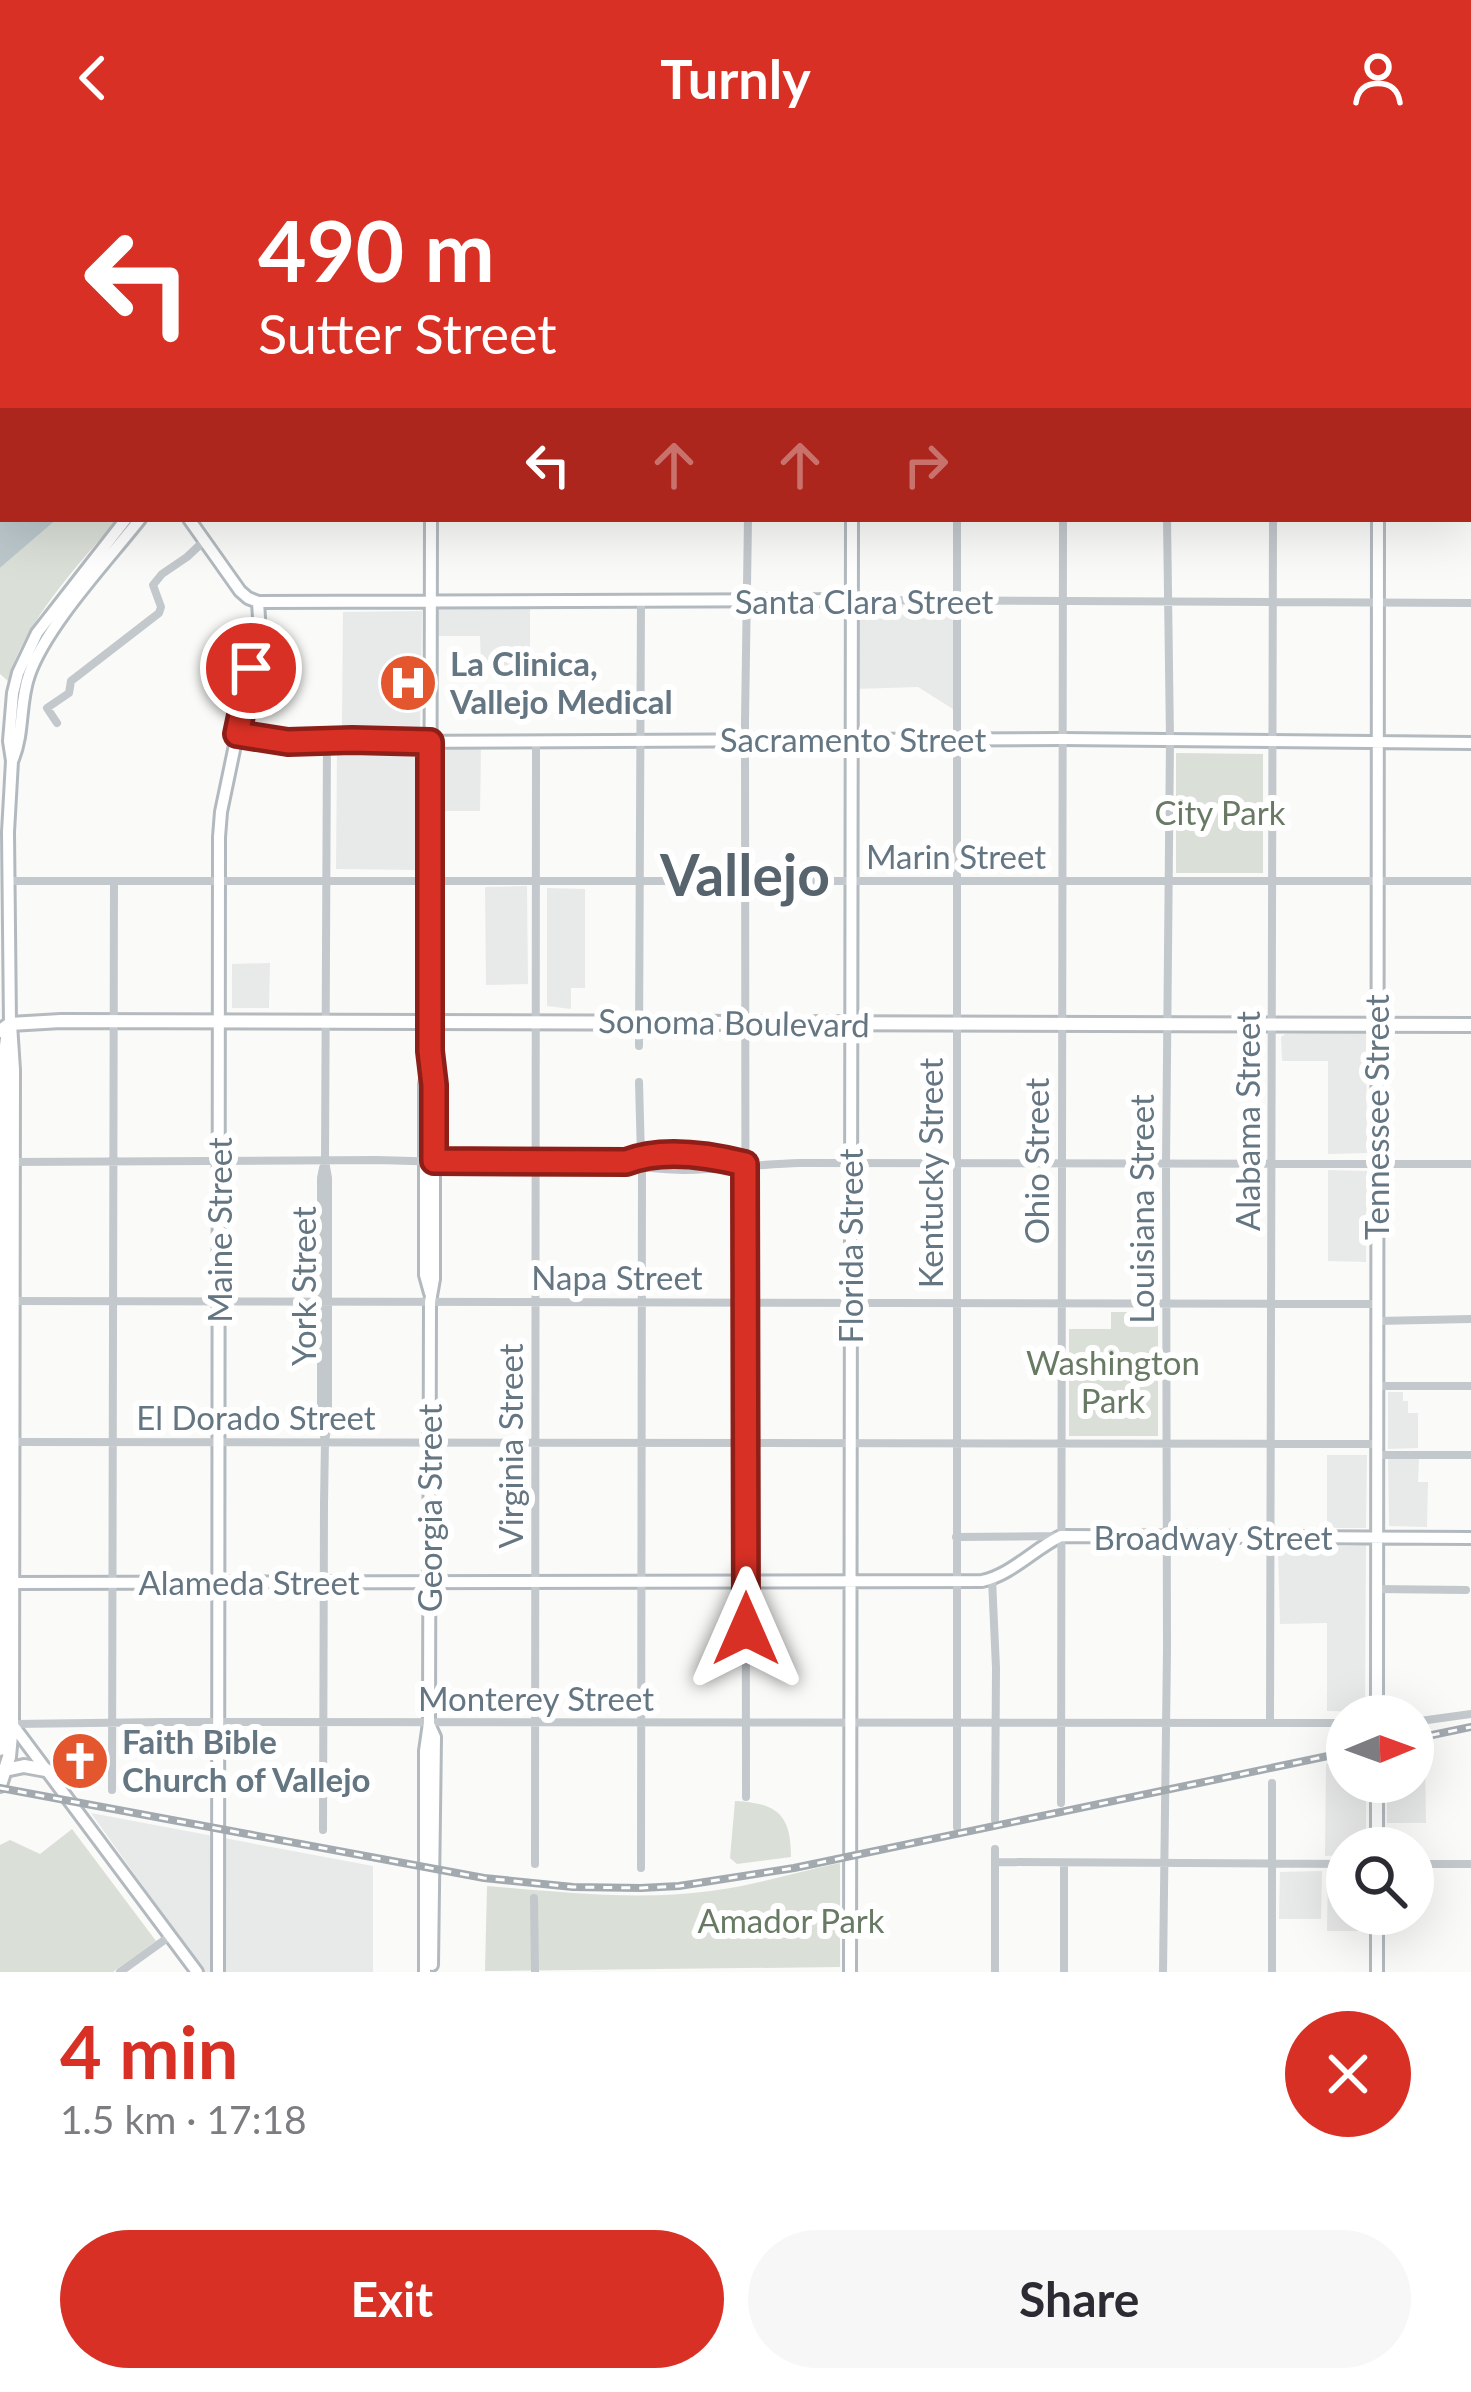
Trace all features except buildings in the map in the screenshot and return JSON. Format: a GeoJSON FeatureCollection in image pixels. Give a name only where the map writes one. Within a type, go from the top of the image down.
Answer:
{"type":"FeatureCollection","features":[{"type":"Feature","properties":{"kind":"main road"},"geometry":{"type":"LineString","coordinates":[[0,1785],[12,1724],[5,1583],[2,1066],[11,761],[20,742],[23,675],[37,633],[124,522]]}},
{"type":"Feature","properties":{"kind":"main road"},"geometry":{"type":"LineString","coordinates":[[23,675],[138,522]]}},
{"type":"Feature","properties":{"kind":"main road"},"geometry":{"type":"LineString","coordinates":[[191,522],[240,591],[258,602]]}},
{"type":"Feature","properties":{"kind":"main road","name":"Georgia Street"},"geometry":{"type":"LineString","coordinates":[[429,1972],[425,1751],[429,1723],[430,1298],[425,1275],[430,1161],[425,1085],[430,1051],[431,522]]}},
{"type":"Feature","properties":{"kind":"main road","name":"Florida Street"},"geometry":{"type":"LineString","coordinates":[[850,1972],[852,522]]}},
{"type":"Feature","properties":{"kind":"main road","name":"Tennessee Street"},"geometry":{"type":"LineString","coordinates":[[1377,1695],[1378,522]]}},
{"type":"Feature","properties":{"kind":"main road","name":"Santa Clara Street"},"geometry":{"type":"LineString","coordinates":[[258,602],[852,600]]}},
{"type":"Feature","properties":{"kind":"main road","name":"Maine Street"},"geometry":{"type":"LineString","coordinates":[[218,1972],[221,812],[254,652],[258,602]]}},
{"type":"Feature","properties":{"kind":"main road","name":"Sacramento Street"},"geometry":{"type":"LineString","coordinates":[[237,734],[279,741],[1471,743]]}},
{"type":"Feature","properties":{"kind":"main road","name":"Sonoma Boulevard"},"geometry":{"type":"LineString","coordinates":[[3,1026],[220,1021],[1471,1025]]}},
{"type":"Feature","properties":{"kind":"main road"},"geometry":{"type":"LineString","coordinates":[[3,1026],[13,1042],[5,1301]]}},
{"type":"Feature","properties":{"kind":"main road"},"geometry":{"type":"LineString","coordinates":[[992,1579],[1061,1536]]}},
{"type":"Feature","properties":{"kind":"main road","name":"Broadway Street"},"geometry":{"type":"LineString","coordinates":[[1061,1536],[1471,1538]]}},
{"type":"Feature","properties":{"kind":"main road","name":"Alameda Street"},"geometry":{"type":"LineString","coordinates":[[5,1583],[992,1579]]}},
{"type":"Feature","properties":{"kind":"main road"},"geometry":{"type":"LineString","coordinates":[[0,1749],[5,1583]]}},
{"type":"Feature","properties":{"kind":"main road"},"geometry":{"type":"LineString","coordinates":[[1,1710],[194,1967],[210,1962],[218,1948]]}},
{"type":"Feature","properties":{"kind":"main road"},"geometry":{"type":"LineString","coordinates":[[3,1769],[46,1770]]}},
{"type":"Feature","properties":{"kind":"main road"},"geometry":{"type":"LineString","coordinates":[[1377,1935],[1377,1972]]}},
{"type":"Feature","properties":{"kind":"street"},"geometry":{"type":"LineString","coordinates":[[746,1797],[748,522]]}},
{"type":"Feature","properties":{"kind":"street","name":"Kentucky Street"},"geometry":{"type":"LineString","coordinates":[[957,522],[957,1827]]}},
{"type":"Feature","properties":{"kind":"street","name":"Ohio Street"},"geometry":{"type":"LineString","coordinates":[[1061,1803],[1063,522]]}},
{"type":"Feature","properties":{"kind":"street","name":"Louisiana Street"},"geometry":{"type":"LineString","coordinates":[[1163,1972],[1170,740],[1167,522]]}},
{"type":"Feature","properties":{"kind":"street","name":"Alabama Street"},"geometry":{"type":"LineString","coordinates":[[1270,1723],[1273,522]]}},
{"type":"Feature","properties":{"kind":"street"},"geometry":{"type":"LineString","coordinates":[[57,724],[47,708],[69,693],[71,681],[159,613],[153,585],[204,541]]}},
{"type":"Feature","properties":{"kind":"street","name":"Santa Clara Street"},"geometry":{"type":"LineString","coordinates":[[852,600],[1471,603]]}},
{"type":"Feature","properties":{"kind":"street"},"geometry":{"type":"LineString","coordinates":[[639,1046],[641,601]]}},
{"type":"Feature","properties":{"kind":"street","name":"York Street"},"geometry":{"type":"LineString","coordinates":[[323,1831],[327,740]]}},
{"type":"Feature","properties":{"kind":"street","name":"Virginia Street"},"geometry":{"type":"LineString","coordinates":[[535,1864],[536,741]]}},
{"type":"Feature","properties":{"kind":"street","name":"Marin Street"},"geometry":{"type":"LineString","coordinates":[[9,881],[1471,881]]}},
{"type":"Feature","properties":{"kind":"street"},"geometry":{"type":"LineString","coordinates":[[112,1790],[115,881]]}},
{"type":"Feature","properties":{"kind":"street"},"geometry":{"type":"LineString","coordinates":[[639,1082],[641,1868]]}},
{"type":"Feature","properties":{"kind":"street"},"geometry":{"type":"LineString","coordinates":[[12,1162],[641,1162],[692,1169],[955,1162],[1471,1164]]}},
{"type":"Feature","properties":{"kind":"street","name":"Napa Street"},"geometry":{"type":"LineString","coordinates":[[5,1301],[430,1298],[1377,1304]]}},
{"type":"Feature","properties":{"kind":"street"},"geometry":{"type":"LineString","coordinates":[[1377,1321],[1471,1319]]}},
{"type":"Feature","properties":{"kind":"street"},"geometry":{"type":"LineString","coordinates":[[1376,1386],[1471,1386]]}},
{"type":"Feature","properties":{"kind":"street","name":"El Dorado Street"},"geometry":{"type":"LineString","coordinates":[[4,1442],[1273,1444],[1471,1455]]}},
{"type":"Feature","properties":{"kind":"street","name":"Broadway Street"},"geometry":{"type":"LineString","coordinates":[[956,1537],[1061,1536]]}},
{"type":"Feature","properties":{"kind":"street"},"geometry":{"type":"LineString","coordinates":[[992,1579],[995,1820]]}},
{"type":"Feature","properties":{"kind":"street"},"geometry":{"type":"LineString","coordinates":[[1377,1589],[1466,1590]]}},
{"type":"Feature","properties":{"kind":"street"},"geometry":{"type":"LineString","coordinates":[[1434,1719],[1471,1714]]}},
{"type":"Feature","properties":{"kind":"street","name":"Monterey Street"},"geometry":{"type":"LineString","coordinates":[[12,1724],[1326,1723]]}},
{"type":"Feature","properties":{"kind":"street"},"geometry":{"type":"LineString","coordinates":[[1272,1783],[1272,1972]]}},
{"type":"Feature","properties":{"kind":"street"},"geometry":{"type":"LineString","coordinates":[[994,1972],[995,1849]]}},
{"type":"Feature","properties":{"kind":"street"},"geometry":{"type":"LineString","coordinates":[[995,1862],[1326,1864]]}},
{"type":"Feature","properties":{"kind":"street"},"geometry":{"type":"LineString","coordinates":[[1064,1863],[1064,1972]]}},
{"type":"Feature","properties":{"kind":"street"},"geometry":{"type":"LineString","coordinates":[[1434,1864],[1471,1864]]}},
{"type":"Feature","properties":{"kind":"street"},"geometry":{"type":"LineString","coordinates":[[534,1898],[536,1972]]}},
{"type":"Feature","properties":{"kind":"street"},"geometry":{"type":"LineString","coordinates":[[120,1972],[170,1936]]}},
{"type":"Feature","properties":{"kind":"shaded area"},"geometry":{"type":"Polygon","coordinates":[[[0,522],[54,522],[0,568],[0,522]]]}},
{"type":"Feature","properties":{"kind":"shaded area"},"geometry":{"type":"Polygon","coordinates":[[[861,603],[953,605],[953,709],[918,687],[854,689],[855,609],[861,603]]]}},
{"type":"Feature","properties":{"kind":"shaded area"},"geometry":{"type":"Polygon","coordinates":[[[530,606],[530,664],[481,667],[480,636],[438,636],[441,607],[530,606]]]}},
{"type":"Feature","properties":{"kind":"shaded area"},"geometry":{"type":"Polygon","coordinates":[[[422,611],[420,730],[342,728],[343,612],[422,611]]]}},
{"type":"Feature","properties":{"kind":"shaded area"},"geometry":{"type":"Polygon","coordinates":[[[441,748],[481,748],[480,811],[440,808],[441,748]]]}},
{"type":"Feature","properties":{"kind":"shaded area"},"geometry":{"type":"Polygon","coordinates":[[[337,751],[419,753],[418,870],[336,869],[337,751]]]}},
{"type":"Feature","properties":{"kind":"shaded area"},"geometry":{"type":"Polygon","coordinates":[[[527,886],[528,984],[486,985],[485,887],[527,886]]]}},
{"type":"Feature","properties":{"kind":"shaded area"},"geometry":{"type":"Polygon","coordinates":[[[547,888],[585,889],[585,988],[571,988],[571,1009],[547,1006],[547,888]]]}},
{"type":"Feature","properties":{"kind":"shaded area"},"geometry":{"type":"Polygon","coordinates":[[[270,963],[269,1008],[232,1008],[232,964],[270,963]]]}},
{"type":"Feature","properties":{"kind":"shaded area"},"geometry":{"type":"Polygon","coordinates":[[[1366,1032],[1367,1153],[1328,1154],[1328,1061],[1282,1061],[1281,1037],[1366,1032]]]}},
{"type":"Feature","properties":{"kind":"shaded area"},"geometry":{"type":"Polygon","coordinates":[[[1328,1170],[1367,1171],[1366,1262],[1328,1261],[1328,1170]]]}},
{"type":"Feature","properties":{"kind":"shaded area"},"geometry":{"type":"Polygon","coordinates":[[[1388,1392],[1403,1392],[1408,1413],[1418,1413],[1418,1448],[1388,1449],[1388,1392]]]}},
{"type":"Feature","properties":{"kind":"shaded area"},"geometry":{"type":"Polygon","coordinates":[[[1327,1455],[1367,1455],[1366,1528],[1327,1528],[1327,1455]]]}},
{"type":"Feature","properties":{"kind":"shaded area"},"geometry":{"type":"Polygon","coordinates":[[[1391,1457],[1419,1458],[1418,1482],[1428,1482],[1427,1527],[1389,1526],[1391,1457]]]}},
{"type":"Feature","properties":{"kind":"shaded area"},"geometry":{"type":"Polygon","coordinates":[[[1366,1545],[1365,1695],[1327,1695],[1327,1623],[1280,1624],[1278,1549],[1366,1545]]]}},
{"type":"Feature","properties":{"kind":"shaded area"},"geometry":{"type":"Polygon","coordinates":[[[1326,1764],[1326,1803],[1366,1803],[1366,1827],[1326,1827],[1325,1856],[1326,1764]]]}},
{"type":"Feature","properties":{"kind":"shaded area"},"geometry":{"type":"Polygon","coordinates":[[[1387,1803],[1426,1803],[1426,1823],[1387,1823],[1387,1803]]]}},
{"type":"Feature","properties":{"kind":"shaded area"},"geometry":{"type":"Polygon","coordinates":[[[91,1813],[373,1866],[373,1972],[204,1972],[91,1813]]]}},
{"type":"Feature","properties":{"kind":"shaded area"},"geometry":{"type":"Polygon","coordinates":[[[1322,1871],[1321,1919],[1279,1919],[1280,1872],[1322,1871]]]}},
{"type":"Feature","properties":{"kind":"green space"},"geometry":{"type":"Polygon","coordinates":[[[54,522],[115,522],[39,617],[8,681],[0,674],[0,568],[54,522]]]}},
{"type":"Feature","properties":{"kind":"green space","name":"City Park"},"geometry":{"type":"Polygon","coordinates":[[[1176,753],[1263,754],[1263,873],[1176,873],[1176,753]]]}},
{"type":"Feature","properties":{"kind":"green space","name":"Washington Park"},"geometry":{"type":"Polygon","coordinates":[[[1111,1312],[1158,1312],[1158,1436],[1069,1436],[1069,1329],[1111,1329],[1111,1312]]]}},
{"type":"Feature","properties":{"kind":"green space"},"geometry":{"type":"Polygon","coordinates":[[[735,1801],[779,1814],[788,1830],[791,1857],[737,1864],[730,1858],[735,1801]]]}},
{"type":"Feature","properties":{"kind":"green space"},"geometry":{"type":"Polygon","coordinates":[[[72,1829],[156,1941],[113,1972],[0,1972],[0,1845],[10,1840],[40,1854],[72,1829]]]}},
{"type":"Feature","properties":{"kind":"green space","name":"Amador Park"},"geometry":{"type":"Polygon","coordinates":[[[840,1863],[840,1967],[485,1971],[487,1886],[683,1894],[840,1863]]]}},
{"type":"Feature","properties":{"kind":"railway"},"geometry":{"type":"LineString","coordinates":[[1434,1735],[1471,1727]]}},
{"type":"Feature","properties":{"kind":"railway"},"geometry":{"type":"LineString","coordinates":[[0,1788],[484,1878],[641,1888],[794,1868],[1326,1756]]}},
{"type":"Feature","properties":{"kind":"place","name":"La Clinica, Vallejo Medical"},"geometry":{"type":"Point","coordinates":[408,683]}},
{"type":"Feature","properties":{"kind":"place","name":"Faith Bible Church of Vallejo"},"geometry":{"type":"Point","coordinates":[80,1761]}},
{"type":"Feature","properties":{"kind":"district","name":"Vallejo"},"geometry":{"type":"Point","coordinates":[745,876]}},
{"type":"Feature","properties":{"kind":"route"},"geometry":{"type":"LineString","coordinates":[[251,668],[237,734],[288,742],[430,742],[434,1161],[626,1162],[641,1157],[692,1156],[745,1164],[746,1629]]}}]}
